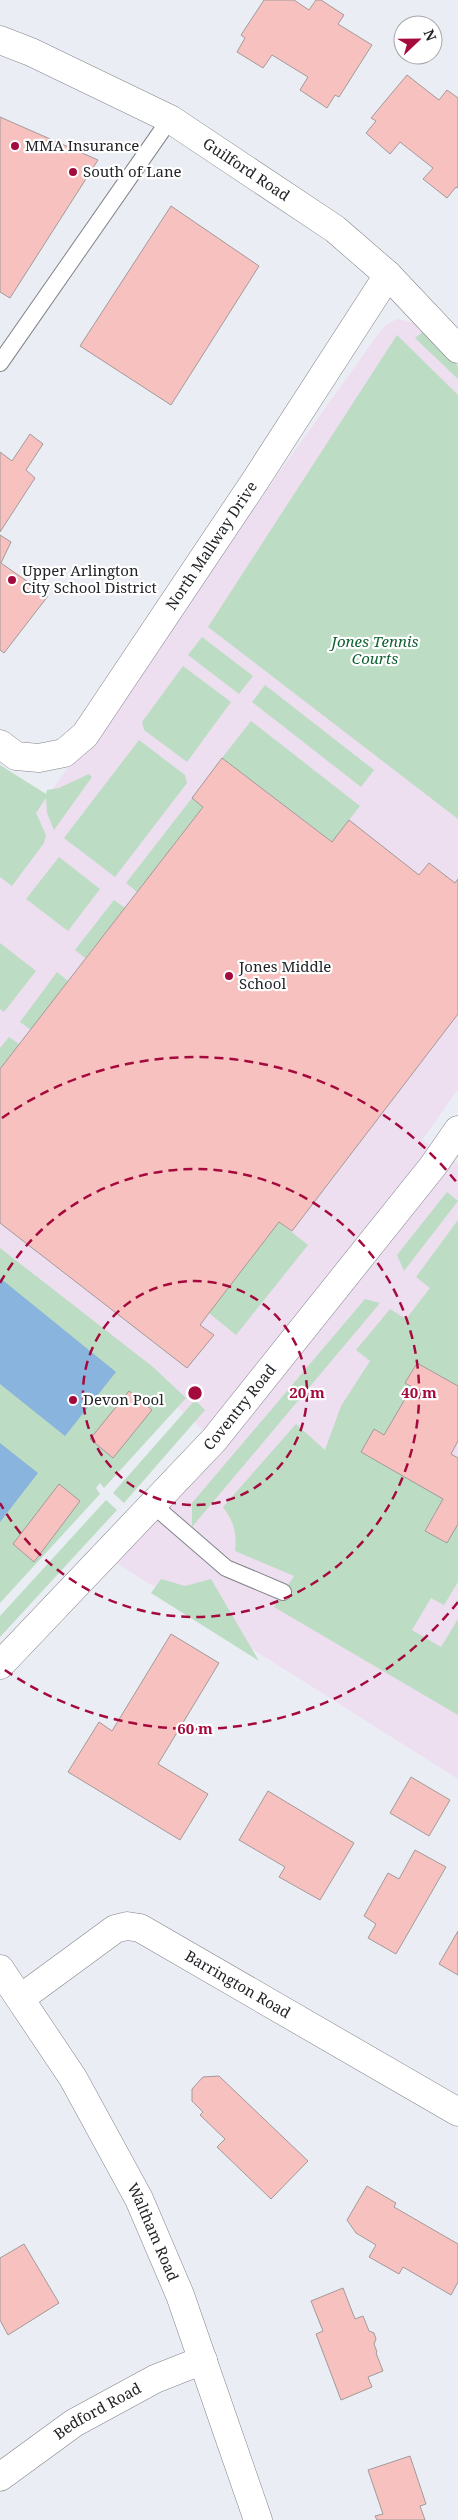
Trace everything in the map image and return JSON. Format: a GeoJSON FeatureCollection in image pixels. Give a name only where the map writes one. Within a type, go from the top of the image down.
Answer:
{"type":"FeatureCollection","features":[{"type":"Feature","properties":{"kind":"street","name":"Guilford Road"},"geometry":{"type":"LineString","coordinates":[[0,40],[31,52],[170,119],[335,229],[388,275],[458,348]]}},
{"type":"Feature","properties":{"kind":"street","name":"North Mallway Drive"},"geometry":{"type":"LineString","coordinates":[[0,744],[16,756],[39,758],[64,754],[85,734],[256,481],[388,275]]}},
{"type":"Feature","properties":{"kind":"street","name":"Coventry Road"},"geometry":{"type":"LineString","coordinates":[[0,1665],[214,1440],[433,1166],[458,1130]]}},
{"type":"Feature","properties":{"kind":"street","name":"Barrington Road"},"geometry":{"type":"LineString","coordinates":[[22,1998],[115,1929],[127,1926],[140,1928],[458,2112]]}},
{"type":"Feature","properties":{"kind":"street","name":"Waltham Road"},"geometry":{"type":"LineString","coordinates":[[0,1969],[22,1998],[73,2078],[139,2199],[180,2295],[258,2520]]}},
{"type":"Feature","properties":{"kind":"street","name":"Bedford Road"},"geometry":{"type":"LineString","coordinates":[[0,2477],[74,2423],[156,2379],[203,2360]]}},
{"type":"Feature","properties":{"kind":"lane"},"geometry":{"type":"LineString","coordinates":[[0,363],[170,119]]}},
{"type":"Feature","properties":{"kind":"lane"},"geometry":{"type":"LineString","coordinates":[[152,1504],[226,1568],[283,1592]]}},
{"type":"Feature","properties":{"kind":"shaded area","name":"Jones Middle School"},"geometry":{"type":"Polygon","coordinates":[[[397,319],[415,323],[458,366],[458,1089],[422,1140],[458,1164],[458,1779],[104,1555],[214,1440],[0,1248],[0,863],[381,330],[387,324],[397,319]]]}},
{"type":"Feature","properties":{"kind":"green space"},"geometry":{"type":"Polygon","coordinates":[[[423,332],[458,366],[458,379],[415,338],[423,332]]]}},
{"type":"Feature","properties":{"kind":"green space","name":"Jones Tennis Courts"},"geometry":{"type":"Polygon","coordinates":[[[397,335],[458,395],[458,819],[208,627],[397,335]]]}},
{"type":"Feature","properties":{"kind":"green space"},"geometry":{"type":"Polygon","coordinates":[[[202,637],[253,676],[239,694],[188,655],[202,637]]]}},
{"type":"Feature","properties":{"kind":"green space"},"geometry":{"type":"Polygon","coordinates":[[[183,666],[231,702],[187,762],[144,730],[142,722],[183,666]]]}},
{"type":"Feature","properties":{"kind":"green space"},"geometry":{"type":"Polygon","coordinates":[[[265,685],[374,770],[361,787],[252,702],[265,685]]]}},
{"type":"Feature","properties":{"kind":"green space"},"geometry":{"type":"Polygon","coordinates":[[[251,721],[360,806],[332,842],[222,758],[251,721]]]}},
{"type":"Feature","properties":{"kind":"green space"},"geometry":{"type":"Polygon","coordinates":[[[139,740],[185,775],[187,783],[115,877],[64,838],[139,740]]]}},
{"type":"Feature","properties":{"kind":"green space"},"geometry":{"type":"Polygon","coordinates":[[[0,765],[46,794],[47,790],[59,788],[89,774],[92,777],[54,830],[47,813],[46,798],[36,813],[46,835],[44,843],[12,886],[0,877],[0,765]]]}},
{"type":"Feature","properties":{"kind":"green space"},"geometry":{"type":"Polygon","coordinates":[[[192,798],[203,807],[137,892],[126,883],[192,798]]]}},
{"type":"Feature","properties":{"kind":"green space"},"geometry":{"type":"Polygon","coordinates":[[[59,857],[100,889],[68,931],[26,899],[59,857]]]}},
{"type":"Feature","properties":{"kind":"green space"},"geometry":{"type":"Polygon","coordinates":[[[114,900],[125,908],[85,958],[75,950],[114,900]]]}},
{"type":"Feature","properties":{"kind":"green space"},"geometry":{"type":"Polygon","coordinates":[[[0,943],[36,971],[4,1012],[0,1009],[0,943]]]}},
{"type":"Feature","properties":{"kind":"green space"},"geometry":{"type":"Polygon","coordinates":[[[57,972],[68,981],[31,1030],[20,1022],[57,972]]]}},
{"type":"Feature","properties":{"kind":"green space"},"geometry":{"type":"Polygon","coordinates":[[[9,1037],[19,1044],[0,1069],[0,1048],[9,1037]]]}},
{"type":"Feature","properties":{"kind":"green space"},"geometry":{"type":"Polygon","coordinates":[[[447,1192],[458,1201],[404,1271],[397,1255],[447,1192]]]}},
{"type":"Feature","properties":{"kind":"green space"},"geometry":{"type":"Polygon","coordinates":[[[458,1220],[458,1386],[416,1363],[405,1383],[412,1387],[384,1435],[443,1499],[425,1530],[458,1524],[458,1582],[444,1605],[431,1598],[412,1630],[441,1647],[458,1619],[458,1715],[274,1607],[294,1576],[235,1551],[236,1539],[234,1528],[223,1507],[296,1424],[325,1450],[341,1406],[370,1361],[356,1350],[390,1309],[406,1319],[430,1288],[416,1277],[458,1220]]]}},
{"type":"Feature","properties":{"kind":"green space"},"geometry":{"type":"Polygon","coordinates":[[[279,1222],[308,1245],[236,1335],[209,1313],[279,1222]]]}},
{"type":"Feature","properties":{"kind":"green space","name":"Devon Pool"},"geometry":{"type":"Polygon","coordinates":[[[0,1248],[153,1367],[186,1398],[104,1488],[100,1483],[96,1488],[100,1494],[0,1603],[0,1248]]]}},
{"type":"Feature","properties":{"kind":"green space"},"geometry":{"type":"Polygon","coordinates":[[[365,1299],[380,1303],[192,1527],[192,1503],[365,1299]]]}},
{"type":"Feature","properties":{"kind":"green space"},"geometry":{"type":"Polygon","coordinates":[[[195,1400],[205,1410],[124,1503],[113,1493],[195,1400]]]}},
{"type":"Feature","properties":{"kind":"green space"},"geometry":{"type":"Polygon","coordinates":[[[106,1500],[117,1510],[0,1637],[0,1616],[106,1500]]]}},
{"type":"Feature","properties":{"kind":"green space"},"geometry":{"type":"Polygon","coordinates":[[[161,1579],[185,1586],[211,1579],[259,1661],[151,1593],[161,1579]]]}},
{"type":"Feature","properties":{"kind":"water"},"geometry":{"type":"Polygon","coordinates":[[[0,1278],[116,1372],[65,1436],[0,1384],[0,1278]]]}},
{"type":"Feature","properties":{"kind":"water"},"geometry":{"type":"Polygon","coordinates":[[[0,1443],[38,1473],[0,1522],[0,1443]]]}},
{"type":"Feature","properties":{"kind":"building"},"geometry":{"type":"Polygon","coordinates":[[[264,0],[294,0],[309,10],[316,0],[321,0],[344,15],[338,24],[372,45],[339,97],[335,95],[327,108],[300,90],[308,77],[272,55],[263,68],[237,52],[245,38],[241,35],[264,0]]]}},
{"type":"Feature","properties":{"kind":"building"},"geometry":{"type":"Polygon","coordinates":[[[407,75],[439,100],[447,90],[458,98],[458,188],[456,187],[447,198],[423,179],[433,168],[400,142],[390,154],[366,133],[376,121],[371,118],[407,75]]]}},
{"type":"Feature","properties":{"kind":"building"},"geometry":{"type":"Polygon","coordinates":[[[0,117],[98,160],[10,298],[0,292],[0,117]]]}},
{"type":"Feature","properties":{"kind":"building"},"geometry":{"type":"Polygon","coordinates":[[[171,206],[259,266],[171,405],[80,346],[171,206]]]}},
{"type":"Feature","properties":{"kind":"building","name":"Upper Arlington City School District"},"geometry":{"type":"Polygon","coordinates":[[[30,434],[43,444],[26,470],[35,478],[0,532],[0,452],[12,461],[30,434]]]}},
{"type":"Feature","properties":{"kind":"building","name":"Upper Arlington City School District"},"geometry":{"type":"Polygon","coordinates":[[[0,535],[11,542],[1,563],[48,596],[4,653],[0,650],[0,535]]]}},
{"type":"Feature","properties":{"kind":"building"},"geometry":{"type":"Polygon","coordinates":[[[222,758],[332,842],[349,820],[419,875],[429,863],[455,883],[458,879],[458,1014],[292,1231],[279,1222],[209,1313],[200,1325],[214,1335],[187,1368],[0,1223],[0,1069],[203,807],[192,798],[222,758]]]}},
{"type":"Feature","properties":{"kind":"building"},"geometry":{"type":"Polygon","coordinates":[[[417,1363],[458,1386],[458,1441],[451,1454],[458,1458],[458,1524],[447,1543],[425,1531],[443,1499],[361,1452],[374,1429],[384,1435],[412,1387],[405,1383],[417,1363]]]}},
{"type":"Feature","properties":{"kind":"building"},"geometry":{"type":"Polygon","coordinates":[[[129,1391],[152,1410],[113,1458],[90,1439],[129,1391]]]}},
{"type":"Feature","properties":{"kind":"building"},"geometry":{"type":"Polygon","coordinates":[[[59,1484],[80,1501],[34,1562],[13,1544],[59,1484]]]}},
{"type":"Feature","properties":{"kind":"building"},"geometry":{"type":"Polygon","coordinates":[[[171,1634],[219,1663],[158,1764],[208,1794],[180,1840],[68,1772],[99,1722],[112,1731],[171,1634]]]}},
{"type":"Feature","properties":{"kind":"building"},"geometry":{"type":"Polygon","coordinates":[[[411,1777],[450,1800],[429,1836],[390,1813],[411,1777]]]}},
{"type":"Feature","properties":{"kind":"building"},"geometry":{"type":"Polygon","coordinates":[[[268,1791],[354,1843],[320,1900],[279,1877],[285,1867],[239,1840],[268,1791]]]}},
{"type":"Feature","properties":{"kind":"building"},"geometry":{"type":"Polygon","coordinates":[[[415,1850],[446,1867],[396,1954],[368,1938],[376,1924],[364,1916],[388,1873],[399,1879],[415,1850]]]}},
{"type":"Feature","properties":{"kind":"building"},"geometry":{"type":"Polygon","coordinates":[[[458,1931],[458,1975],[439,1964],[458,1931]]]}},
{"type":"Feature","properties":{"kind":"building"},"geometry":{"type":"Polygon","coordinates":[[[219,2076],[308,2161],[271,2199],[217,2147],[225,2139],[200,2115],[203,2112],[192,2101],[192,2089],[203,2077],[219,2076]]]}},
{"type":"Feature","properties":{"kind":"building"},"geometry":{"type":"Polygon","coordinates":[[[367,2186],[396,2203],[394,2207],[458,2244],[458,2282],[451,2295],[403,2267],[399,2274],[369,2257],[376,2245],[356,2233],[347,2220],[367,2186]]]}},
{"type":"Feature","properties":{"kind":"building"},"geometry":{"type":"Polygon","coordinates":[[[24,2244],[59,2303],[8,2335],[0,2320],[0,2258],[24,2244]]]}},
{"type":"Feature","properties":{"kind":"building"},"geometry":{"type":"Polygon","coordinates":[[[343,2288],[355,2319],[363,2316],[369,2331],[374,2333],[376,2353],[383,2371],[368,2377],[372,2387],[341,2400],[316,2334],[323,2331],[311,2301],[343,2288]]]}},
{"type":"Feature","properties":{"kind":"building"},"geometry":{"type":"Polygon","coordinates":[[[410,2456],[426,2504],[420,2506],[425,2520],[377,2520],[375,2516],[383,2514],[368,2470],[410,2456]]]}},
{"type":"Feature","properties":{"kind":"place","name":"MMA Insurance"},"geometry":{"type":"Point","coordinates":[15,146]}},
{"type":"Feature","properties":{"kind":"place","name":"South of Lane"},"geometry":{"type":"Point","coordinates":[73,172]}},
{"type":"Feature","properties":{"kind":"place","name":"Upper Arlington City School District"},"geometry":{"type":"Point","coordinates":[12,580]}},
{"type":"Feature","properties":{"kind":"place","name":"Jones Middle School"},"geometry":{"type":"Point","coordinates":[229,976]}},
{"type":"Feature","properties":{"kind":"place","name":"Devon Pool"},"geometry":{"type":"Point","coordinates":[73,1400]}}]}
